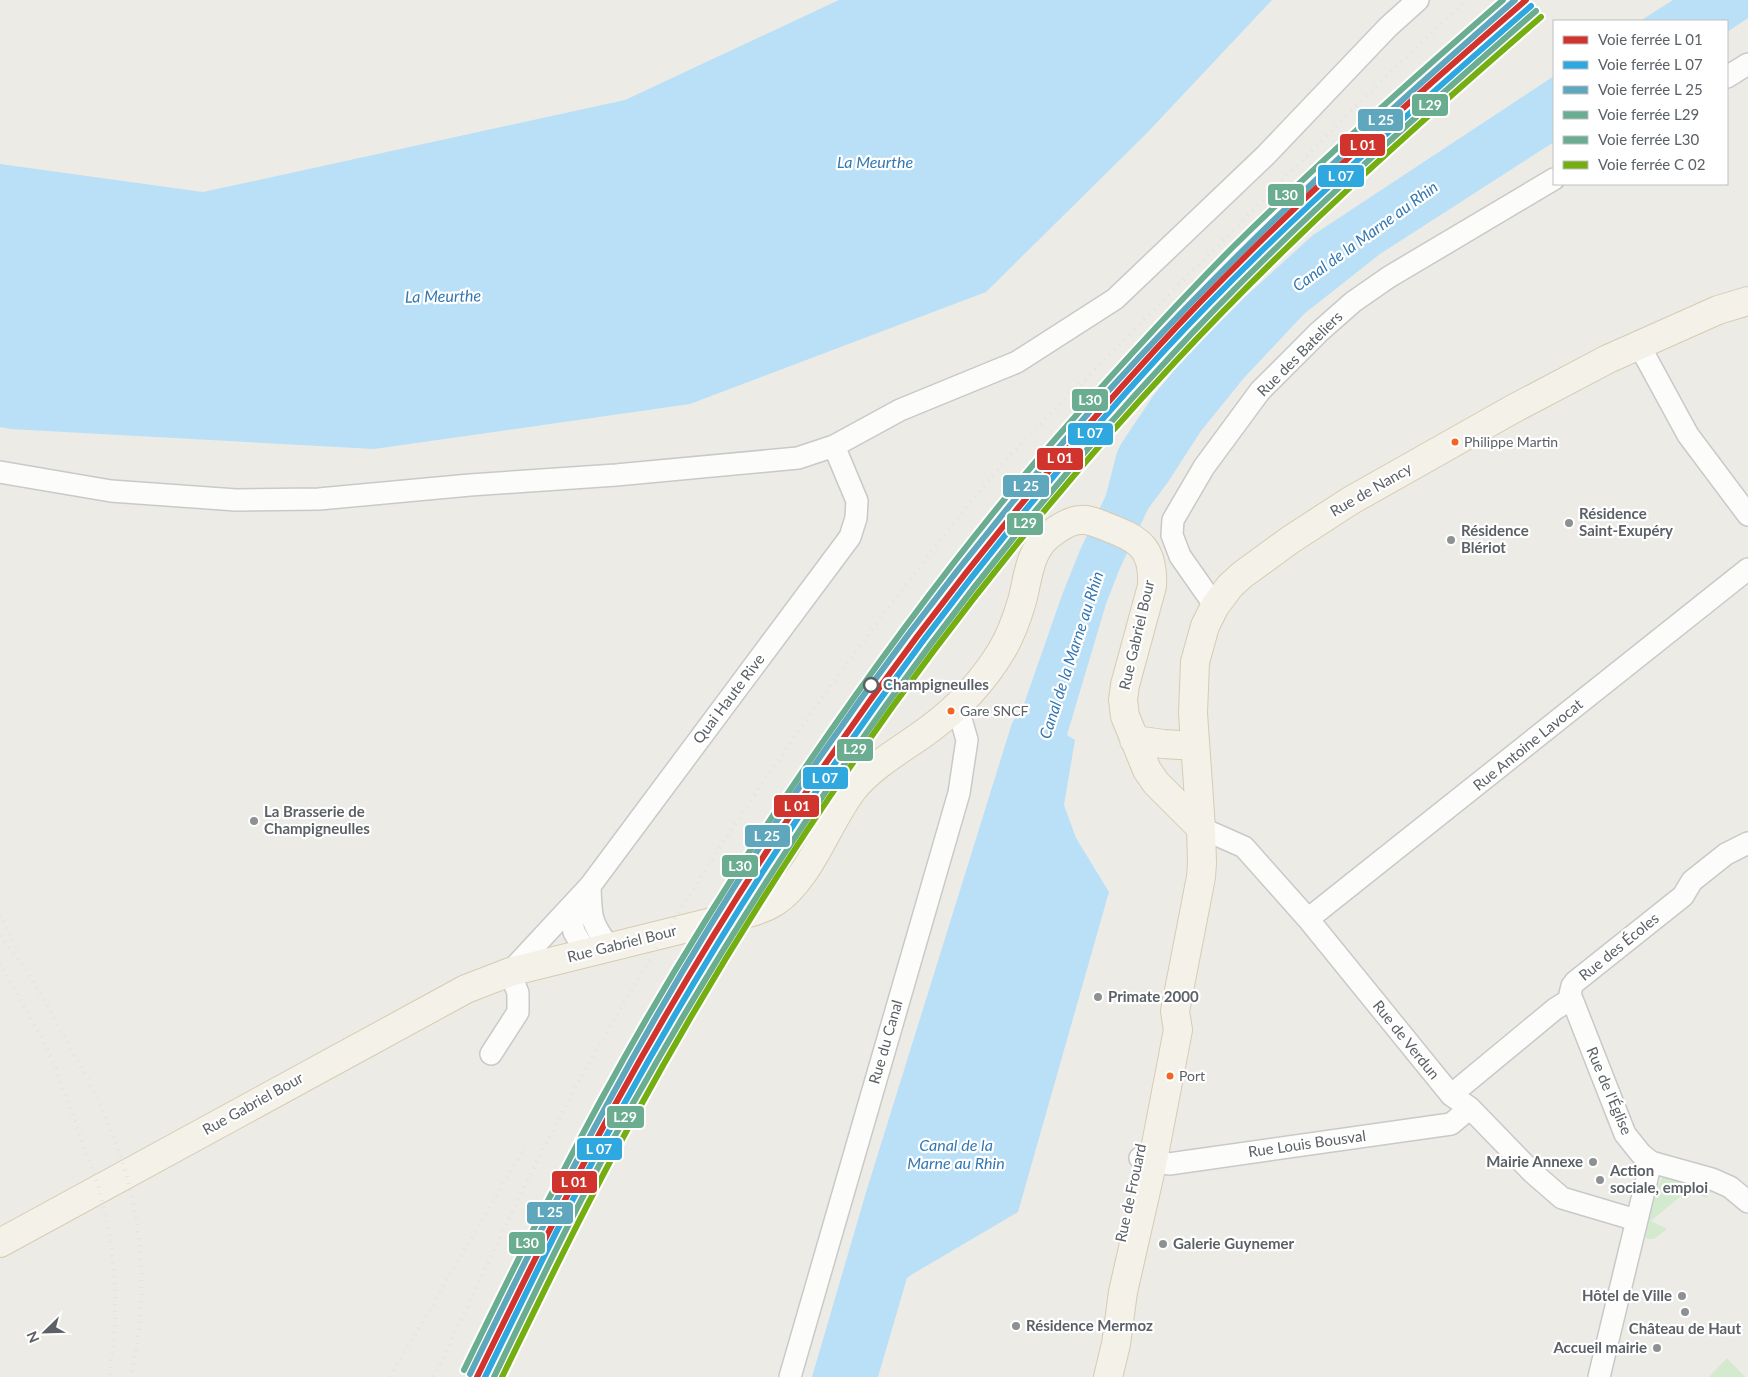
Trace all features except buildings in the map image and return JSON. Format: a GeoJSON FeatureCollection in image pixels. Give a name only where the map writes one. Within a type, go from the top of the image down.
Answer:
{"type":"FeatureCollection","features":[{"type":"Feature","properties":{"kind":"main road","name":"Rue de Nancy"},"geometry":{"type":"LineString","coordinates":[[1201,828],[1193,713],[1195,662],[1205,626],[1216,606],[1236,579],[1290,540],[1350,502],[1513,409],[1608,359],[1718,310],[1748,301]]}},
{"type":"Feature","properties":{"kind":"main road","name":"Rue Gabriel Bour"},"geometry":{"type":"LineString","coordinates":[[0,1243],[466,989],[510,972],[760,910],[776,902],[794,886],[846,800],[862,780],[880,764],[931,728],[978,683],[1007,640],[1021,603],[1033,556],[1040,544],[1055,531],[1074,521],[1087,520],[1135,539],[1146,553],[1151,564],[1152,586],[1123,694],[1125,716],[1147,770],[1156,783],[1201,828]]}},
{"type":"Feature","properties":{"kind":"main road"},"geometry":{"type":"LineString","coordinates":[[1134,740],[1195,746]]}},
{"type":"Feature","properties":{"kind":"main road","name":"Rue de Frouard"},"geometry":{"type":"LineString","coordinates":[[1091,1377],[1178,1030],[1175,1011],[1201,877],[1201,828]]}},
{"type":"Feature","properties":{"kind":"main road","name":"Rue de Frouard"},"geometry":{"type":"LineString","coordinates":[[1108,1377],[1116,1344],[1146,1159]]}},
{"type":"Feature","properties":{"kind":"street"},"geometry":{"type":"LineString","coordinates":[[0,472],[111,491],[236,500],[319,499],[470,485],[616,476],[798,458],[834,446],[900,410],[1017,362],[1115,299],[1266,155],[1388,27],[1418,0]]}},
{"type":"Feature","properties":{"kind":"street"},"geometry":{"type":"LineString","coordinates":[[1728,76],[1748,64]]}},
{"type":"Feature","properties":{"kind":"street","name":"Rue des Bateliers"},"geometry":{"type":"LineString","coordinates":[[1216,606],[1180,556],[1172,535],[1173,520],[1204,467],[1260,391],[1319,332],[1353,302],[1389,277],[1553,180]]}},
{"type":"Feature","properties":{"kind":"street"},"geometry":{"type":"LineString","coordinates":[[1639,345],[1688,435],[1748,515]]}},
{"type":"Feature","properties":{"kind":"street","name":"Quai Haute Rive"},"geometry":{"type":"LineString","coordinates":[[510,972],[590,886],[850,537],[856,518],[857,501],[834,446]]}},
{"type":"Feature","properties":{"kind":"street","name":"Rue Antoine Lavocat"},"geometry":{"type":"LineString","coordinates":[[1308,919],[1748,569]]}},
{"type":"Feature","properties":{"kind":"street","name":"Rue du Canal"},"geometry":{"type":"LineString","coordinates":[[790,1377],[959,793],[967,740],[957,705]]}},
{"type":"Feature","properties":{"kind":"street","name":"Rue de Verdun"},"geometry":{"type":"LineString","coordinates":[[1201,828],[1244,847],[1308,919],[1451,1095],[1470,1108],[1532,1172],[1562,1198],[1636,1220]]}},
{"type":"Feature","properties":{"kind":"street","name":"Rue des Écoles"},"geometry":{"type":"LineString","coordinates":[[1451,1095],[1555,1009],[1571,999],[1570,990],[1576,982],[1683,896],[1692,881],[1726,854],[1748,843]]}},
{"type":"Feature","properties":{"kind":"street"},"geometry":{"type":"LineString","coordinates":[[590,886],[591,918],[595,929],[597,950]]}},
{"type":"Feature","properties":{"kind":"street"},"geometry":{"type":"LineString","coordinates":[[570,908],[574,932],[597,950]]}},
{"type":"Feature","properties":{"kind":"street"},"geometry":{"type":"LineString","coordinates":[[491,1054],[518,1012],[518,993],[510,972]]}},
{"type":"Feature","properties":{"kind":"street","name":"Rue de l'Église"},"geometry":{"type":"LineString","coordinates":[[1571,999],[1625,1134],[1634,1146],[1651,1162],[1712,1179],[1730,1187],[1748,1202]]}},
{"type":"Feature","properties":{"kind":"street","name":"Rue Louis Bousval"},"geometry":{"type":"LineString","coordinates":[[1146,1159],[1170,1164],[1451,1124],[1470,1108]]}},
{"type":"Feature","properties":{"kind":"street"},"geometry":{"type":"LineString","coordinates":[[1599,1377],[1651,1162]]}},
{"type":"Feature","properties":{"kind":"green space"},"geometry":{"type":"Polygon","coordinates":[[[1664,1175],[1713,1190],[1706,1198],[1689,1189],[1651,1221],[1667,1229],[1654,1239],[1647,1239],[1643,1233],[1653,1193],[1664,1175]]]}},
{"type":"Feature","properties":{"kind":"green space"},"geometry":{"type":"Polygon","coordinates":[[[1727,1358],[1745,1377],[1709,1377],[1727,1358]]]}},
{"type":"Feature","properties":{"kind":"water","name":"La Meurthe"},"geometry":{"type":"Polygon","coordinates":[[[839,0],[1272,0],[1147,133],[986,292],[690,404],[374,449],[0,427],[0,164],[203,192],[625,100],[839,0]]]}},
{"type":"Feature","properties":{"kind":"water"},"geometry":{"type":"Polygon","coordinates":[[[1673,0],[1748,0],[1748,18],[1728,31],[1728,20],[1642,20],[1673,0]]]}},
{"type":"Feature","properties":{"kind":"water","name":"Canal de la Marne au Rhin"},"geometry":{"type":"Polygon","coordinates":[[[1553,77],[1553,143],[1380,254],[1304,314],[1243,379],[1201,431],[1148,509],[1120,568],[1106,604],[1067,735],[1075,740],[1064,805],[1076,838],[1109,892],[1018,1212],[907,1278],[878,1377],[812,1377],[867,1189],[1012,723],[1024,704],[1062,595],[1080,550],[1106,495],[1117,452],[1153,396],[1183,359],[1245,297],[1313,235],[1553,77]]]}},
{"type":"Feature","properties":{"kind":"railway"},"geometry":{"type":"LineString","coordinates":[[434,1377],[539,1157],[614,1020],[690,893],[772,769],[858,648],[957,519],[1013,452],[1366,96],[1466,0]]}},
{"type":"Feature","properties":{"kind":"railway"},"geometry":{"type":"LineString","coordinates":[[0,915],[19,953]]}},
{"type":"Feature","properties":{"kind":"railway"},"geometry":{"type":"LineString","coordinates":[[0,936],[34,982],[82,1069],[108,1124],[127,1179],[134,1207],[141,1264],[140,1321],[130,1377]]}},
{"type":"Feature","properties":{"kind":"railway"},"geometry":{"type":"LineString","coordinates":[[0,963],[40,1035],[56,1069],[99,1188],[110,1236],[115,1287],[115,1327],[109,1377]]}},
{"type":"Feature","properties":{"kind":"railway"},"geometry":{"type":"LineString","coordinates":[[390,1377],[525,1147]]}},
{"type":"Feature","properties":{"kind":"transit line"},"geometry":{"type":"LineString","coordinates":[[470,1374],[538,1236],[656,1016],[758,850],[868,689],[926,611],[1048,460],[1158,338],[1273,221],[1332,165],[1515,0]]}},
{"type":"Feature","properties":{"kind":"transit line"},"geometry":{"type":"LineString","coordinates":[[477,1377],[580,1171],[673,1002],[797,805],[933,616],[1004,525],[1079,436],[1156,349],[1244,257],[1336,169],[1526,0]]}},
{"type":"Feature","properties":{"kind":"transit line"},"geometry":{"type":"LineString","coordinates":[[485,1377],[588,1171],[682,1004],[742,905],[805,808],[871,712],[939,619],[1085,439],[1206,307],[1250,262],[1342,175],[1531,6]]}},
{"type":"Feature","properties":{"kind":"transit line"},"geometry":{"type":"LineString","coordinates":[[502,1377],[601,1179],[693,1013],[753,914],[816,817],[882,722],[951,628],[1023,537],[1098,448],[1218,316],[1353,185],[1541,17]]}},
{"type":"Feature","properties":{"kind":"rail line","name":"L30"},"geometry":{"type":"LineString","coordinates":[[464,1370],[584,1132],[675,971],[726,887],[780,805],[863,684],[921,605],[1012,489],[1044,452],[1137,348],[1233,247],[1332,152],[1503,0]]}},
{"type":"Feature","properties":{"kind":"rail line","name":"L29"},"geometry":{"type":"LineString","coordinates":[[494,1377],[596,1172],[690,1005],[750,907],[813,810],[878,716],[947,623],[1018,532],[1092,444],[1212,312],[1348,180],[1536,11]]}},
{"type":"Feature","properties":{"kind":"place","name":"Philippe Martin"},"geometry":{"type":"Point","coordinates":[1455,442]}},
{"type":"Feature","properties":{"kind":"place","name":"Résidence Saint-Exupéry"},"geometry":{"type":"Point","coordinates":[1569,523]}},
{"type":"Feature","properties":{"kind":"place","name":"Résidence Blériot"},"geometry":{"type":"Point","coordinates":[1451,540]}},
{"type":"Feature","properties":{"kind":"place","name":"Champigneulles"},"geometry":{"type":"Point","coordinates":[871,685]}},
{"type":"Feature","properties":{"kind":"place","name":"Gare SNCF"},"geometry":{"type":"Point","coordinates":[951,711]}},
{"type":"Feature","properties":{"kind":"place","name":"La Brasserie de Champigneulles"},"geometry":{"type":"Point","coordinates":[254,821]}},
{"type":"Feature","properties":{"kind":"place","name":"Primate 2000"},"geometry":{"type":"Point","coordinates":[1098,997]}},
{"type":"Feature","properties":{"kind":"place","name":"Port"},"geometry":{"type":"Point","coordinates":[1170,1076]}},
{"type":"Feature","properties":{"kind":"place","name":"Mairie Annexe"},"geometry":{"type":"Point","coordinates":[1593,1162]}},
{"type":"Feature","properties":{"kind":"place","name":"Action sociale, emploi"},"geometry":{"type":"Point","coordinates":[1600,1180]}},
{"type":"Feature","properties":{"kind":"place","name":"Galerie Guynemer"},"geometry":{"type":"Point","coordinates":[1163,1244]}},
{"type":"Feature","properties":{"kind":"place","name":"Hôtel de Ville"},"geometry":{"type":"Point","coordinates":[1682,1296]}},
{"type":"Feature","properties":{"kind":"place","name":"Château de Haut"},"geometry":{"type":"Point","coordinates":[1685,1312]}},
{"type":"Feature","properties":{"kind":"place","name":"Résidence Mermoz"},"geometry":{"type":"Point","coordinates":[1016,1326]}},
{"type":"Feature","properties":{"kind":"place","name":"Accueil mairie"},"geometry":{"type":"Point","coordinates":[1657,1348]}}]}
